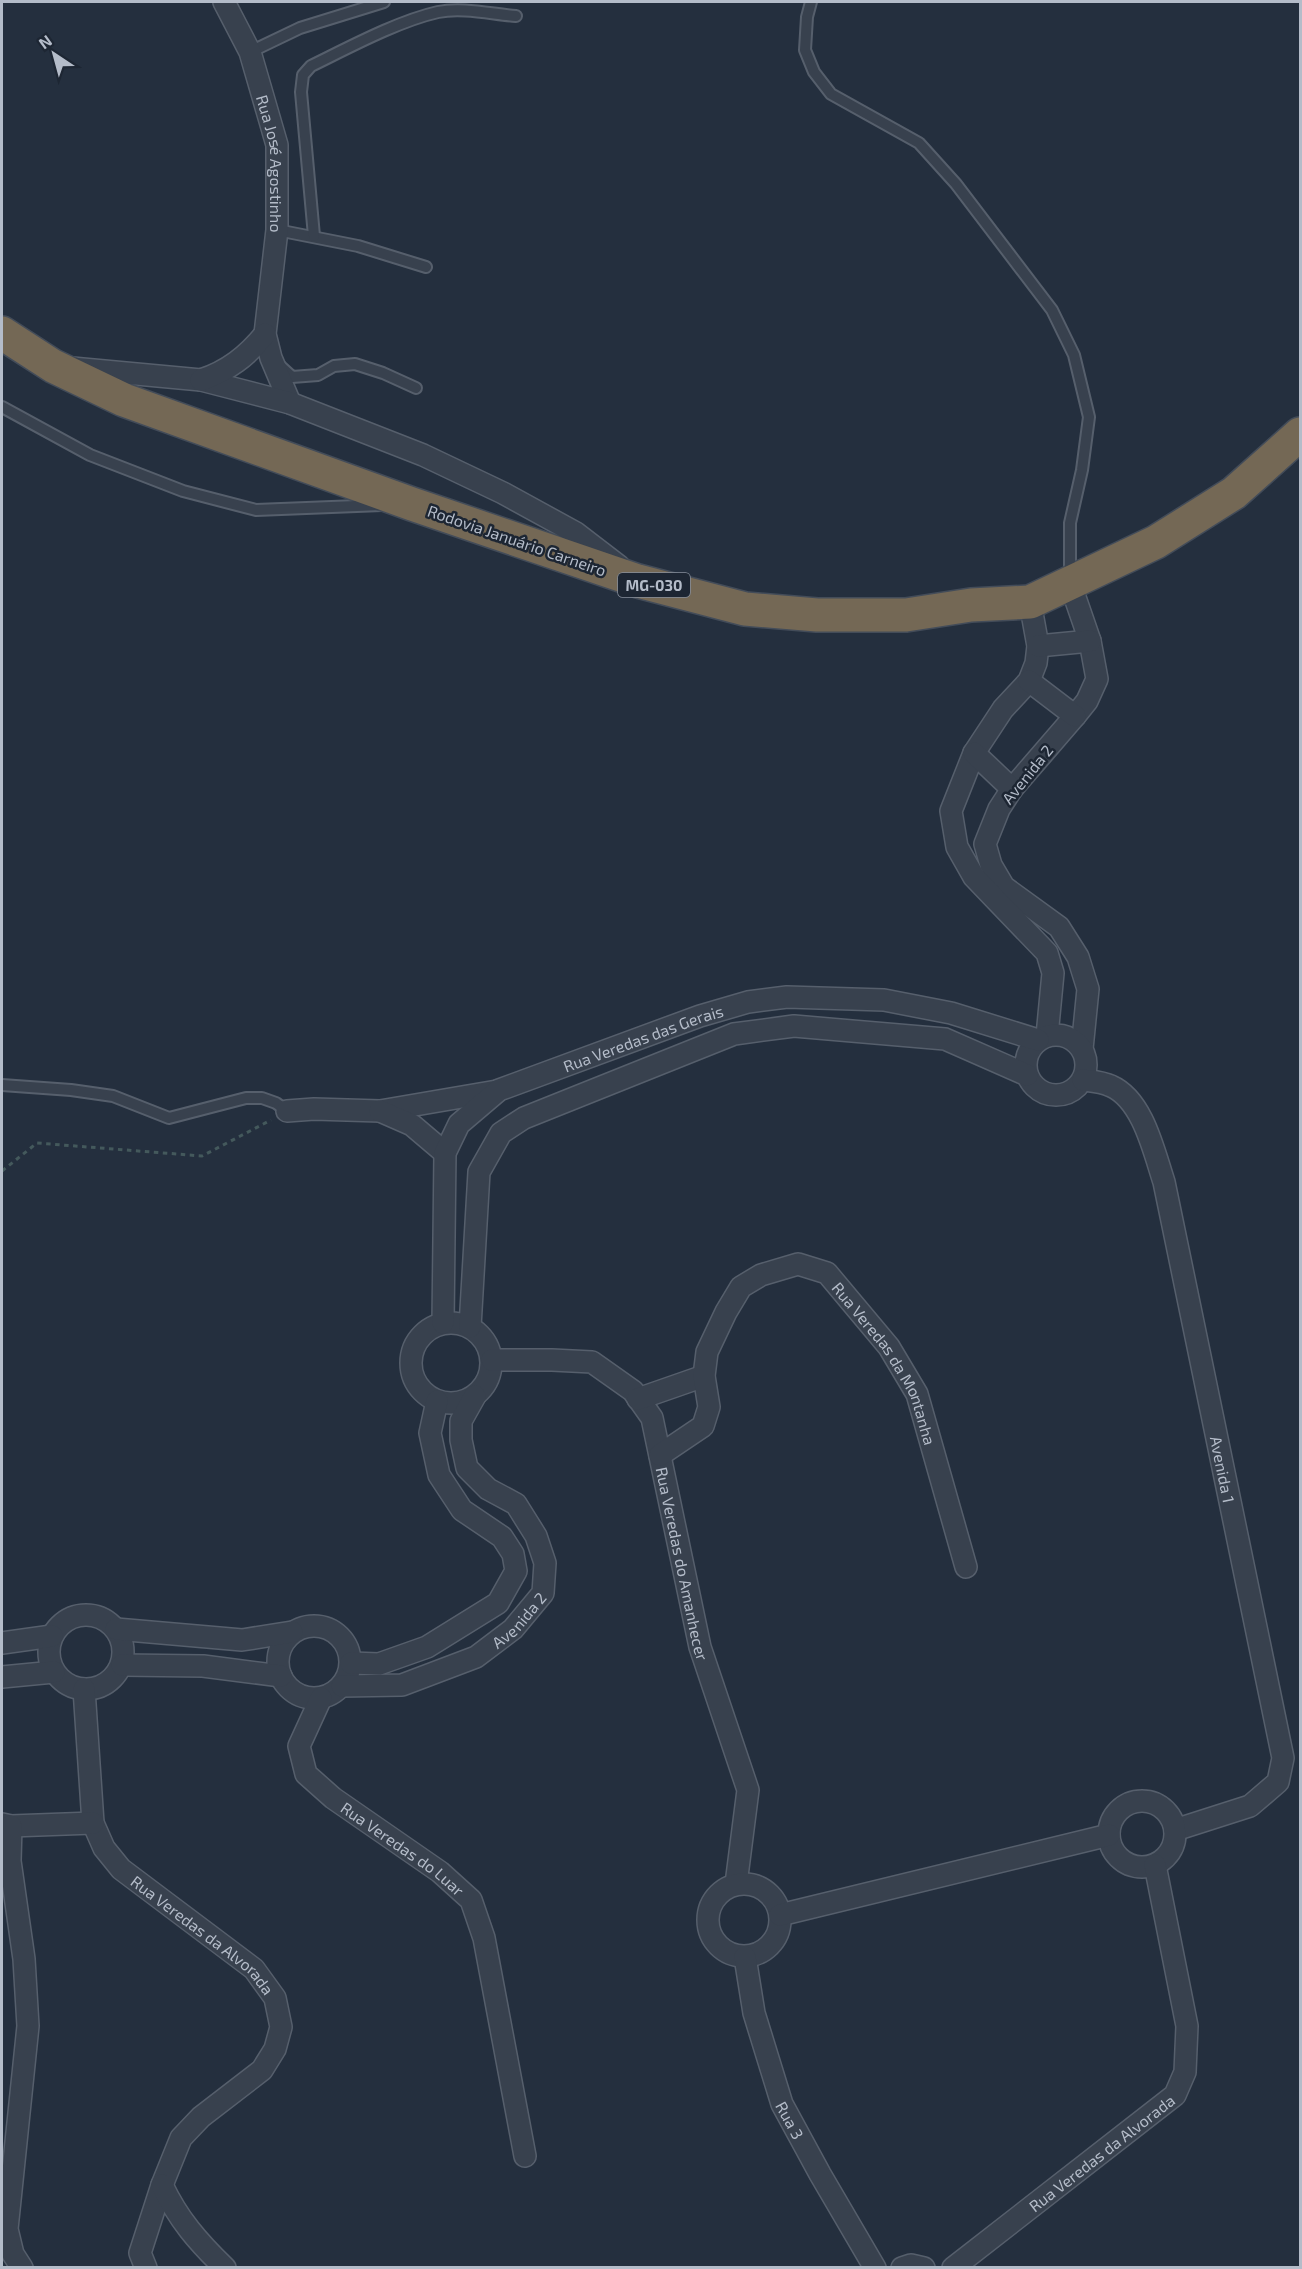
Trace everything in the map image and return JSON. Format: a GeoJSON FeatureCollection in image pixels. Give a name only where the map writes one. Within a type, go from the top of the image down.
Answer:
{"type":"FeatureCollection","features":[{"type":"Feature","properties":{"kind":"highway","name":"Rodovia Januário Carneiro"},"geometry":{"type":"LineString","coordinates":[[2,333],[53,366],[124,400],[412,504],[639,581],[745,609],[817,615],[906,615],[971,605],[1030,602],[1156,542],[1234,493],[1300,434]]}},
{"type":"Feature","properties":{"kind":"street","name":"Rua José Agostinho"},"geometry":{"type":"LineString","coordinates":[[224,2],[250,52],[278,145],[277,230],[265,334],[271,358],[290,403]]}},
{"type":"Feature","properties":{"kind":"street"},"geometry":{"type":"LineString","coordinates":[[201,380],[219,374],[240,360],[265,334]]}},
{"type":"Feature","properties":{"kind":"street"},"geometry":{"type":"LineString","coordinates":[[53,366],[201,380],[290,403],[423,455],[503,493],[576,533],[639,581]]}},
{"type":"Feature","properties":{"kind":"street","name":"Avenida 2"},"geometry":{"type":"LineString","coordinates":[[1070,583],[1090,642],[1097,679],[1087,701],[1076,716],[1012,789],[999,809],[985,844],[991,865],[1004,887],[1059,927],[1078,957],[1088,989],[1082,1049]]}},
{"type":"Feature","properties":{"kind":"street"},"geometry":{"type":"LineString","coordinates":[[1030,602],[1038,646],[1036,663],[1029,681],[1003,710],[974,753],[951,811],[957,847],[974,877],[1047,953],[1053,973],[1043,1038],[1027,1056],[1025,1065],[1027,1076],[1038,1090],[1047,1095],[1058,1096],[1077,1088],[1086,1070],[1086,1059],[1082,1049],[1067,1036],[1043,1038]]}},
{"type":"Feature","properties":{"kind":"street"},"geometry":{"type":"LineString","coordinates":[[1038,646],[1090,642]]}},
{"type":"Feature","properties":{"kind":"street"},"geometry":{"type":"LineString","coordinates":[[1029,681],[1076,716]]}},
{"type":"Feature","properties":{"kind":"street"},"geometry":{"type":"LineString","coordinates":[[974,753],[1012,789]]}},
{"type":"Feature","properties":{"kind":"street","name":"Rua Veredas das Gerais"},"geometry":{"type":"LineString","coordinates":[[443,1323],[445,1153],[459,1125],[499,1090],[700,1016],[748,1002],[788,997],[884,1000],[951,1012],[1043,1038]]}},
{"type":"Feature","properties":{"kind":"street","name":"Rua Veredas das Gerais"},"geometry":{"type":"LineString","coordinates":[[470,1327],[479,1172],[501,1133],[524,1118],[734,1034],[794,1026],[945,1039],[1027,1076]]}},
{"type":"Feature","properties":{"kind":"street","name":"Avenida 1"},"geometry":{"type":"LineString","coordinates":[[1083,1080],[1111,1086],[1129,1100],[1145,1124],[1164,1182],[1283,1758],[1278,1782],[1250,1806],[1175,1830]]}},
{"type":"Feature","properties":{"kind":"street"},"geometry":{"type":"LineString","coordinates":[[287,1111],[314,1109],[380,1111],[499,1090]]}},
{"type":"Feature","properties":{"kind":"street"},"geometry":{"type":"LineString","coordinates":[[380,1111],[412,1125],[445,1153]]}},
{"type":"Feature","properties":{"kind":"street","name":"Rua Veredas da Montanha"},"geometry":{"type":"LineString","coordinates":[[660,1455],[703,1426],[710,1407],[704,1376],[707,1353],[726,1312],[741,1287],[761,1275],[798,1264],[827,1273],[888,1347],[917,1394],[966,1567]]}},
{"type":"Feature","properties":{"kind":"street"},"geometry":{"type":"LineString","coordinates":[[457,1322],[470,1327],[481,1335],[489,1347],[492,1360],[491,1374],[484,1387],[475,1396],[463,1402],[450,1404],[437,1401],[417,1386],[412,1374],[413,1349],[430,1328],[443,1323],[457,1322]]}},
{"type":"Feature","properties":{"kind":"street","name":"Rua Veredas do Amanhecer"},"geometry":{"type":"LineString","coordinates":[[492,1360],[592,1362],[633,1391],[652,1418],[700,1647],[748,1790],[736,1884]]}},
{"type":"Feature","properties":{"kind":"street"},"geometry":{"type":"LineString","coordinates":[[638,1399],[704,1376]]}},
{"type":"Feature","properties":{"kind":"street","name":"Avenida 2"},"geometry":{"type":"LineString","coordinates":[[342,1686],[402,1685],[476,1657],[513,1629],[543,1593],[545,1563],[536,1536],[516,1504],[488,1488],[467,1468],[461,1440],[461,1420],[475,1396]]}},
{"type":"Feature","properties":{"kind":"street","name":"Avenida 2"},"geometry":{"type":"LineString","coordinates":[[351,1663],[379,1664],[427,1647],[498,1603],[516,1571],[513,1554],[502,1537],[462,1510],[440,1475],[430,1433],[437,1401]]}},
{"type":"Feature","properties":{"kind":"street"},"geometry":{"type":"LineString","coordinates":[[82,1614],[101,1617],[116,1629],[122,1640],[124,1653],[122,1665],[107,1683],[96,1688],[72,1687],[54,1672],[49,1649],[52,1636],[59,1626],[70,1618],[82,1614]]}},
{"type":"Feature","properties":{"kind":"street"},"geometry":{"type":"LineString","coordinates":[[116,1629],[242,1640],[292,1632],[315,1625],[326,1627],[337,1632],[345,1641],[350,1652],[349,1675],[342,1686],[321,1698],[309,1698],[287,1687],[278,1664],[279,1652],[284,1641],[292,1632]]}},
{"type":"Feature","properties":{"kind":"street"},"geometry":{"type":"LineString","coordinates":[[2,1643],[52,1636]]}},
{"type":"Feature","properties":{"kind":"street"},"geometry":{"type":"LineString","coordinates":[[122,1665],[203,1666],[281,1676]]}},
{"type":"Feature","properties":{"kind":"street"},"geometry":{"type":"LineString","coordinates":[[2,1677],[54,1672]]}},
{"type":"Feature","properties":{"kind":"street","name":"Rua Veredas da Alvorada"},"geometry":{"type":"LineString","coordinates":[[84,1689],[93,1823],[104,1848],[121,1869],[254,1969],[275,1998],[281,2027],[275,2049],[262,2070],[201,2117],[181,2138],[162,2185],[140,2253],[146,2268]]}},
{"type":"Feature","properties":{"kind":"street","name":"Rua Veredas do Luar"},"geometry":{"type":"LineString","coordinates":[[321,1698],[299,1746],[306,1774],[333,1798],[440,1872],[471,1900],[484,1938],[525,2156]]}},
{"type":"Feature","properties":{"kind":"street"},"geometry":{"type":"LineString","coordinates":[[1134,1802],[1156,1804],[1172,1820],[1175,1830],[1174,1841],[1164,1859],[1144,1867],[1124,1862],[1116,1855],[1109,1835],[1116,1814],[1134,1802]]}},
{"type":"Feature","properties":{"kind":"street"},"geometry":{"type":"LineString","coordinates":[[22,2268],[14,2254],[7,2229],[28,2026],[24,1959],[6,1825],[93,1823]]}},
{"type":"Feature","properties":{"kind":"street"},"geometry":{"type":"LineString","coordinates":[[780,1915],[1109,1835]]}},
{"type":"Feature","properties":{"kind":"street","name":"Rua Veredas da Alvorada"},"geometry":{"type":"LineString","coordinates":[[954,2268],[1175,2095],[1185,2072],[1187,2026],[1155,1864]]}},
{"type":"Feature","properties":{"kind":"street"},"geometry":{"type":"LineString","coordinates":[[749,1883],[770,1894],[777,1904],[780,1915],[780,1927],[771,1943],[757,1954],[745,1957],[722,1950],[714,1941],[708,1924],[710,1906],[716,1896],[725,1888],[736,1884],[749,1883]]}},
{"type":"Feature","properties":{"kind":"street","name":"Rua 3"},"geometry":{"type":"LineString","coordinates":[[745,1957],[754,2013],[782,2104],[875,2268]]}},
{"type":"Feature","properties":{"kind":"street"},"geometry":{"type":"LineString","coordinates":[[162,2185],[203,2259],[225,2268]]}},
{"type":"Feature","properties":{"kind":"street"},"geometry":{"type":"LineString","coordinates":[[902,2268],[911,2265],[924,2268]]}},
{"type":"Feature","properties":{"kind":"lane"},"geometry":{"type":"LineString","coordinates":[[250,52],[300,28],[384,2]]}},
{"type":"Feature","properties":{"kind":"lane"},"geometry":{"type":"LineString","coordinates":[[811,2],[807,18],[805,50],[814,72],[831,94],[919,143],[956,184],[1052,310],[1074,355],[1089,417],[1082,470],[1070,523],[1070,583]]}},
{"type":"Feature","properties":{"kind":"lane"},"geometry":{"type":"LineString","coordinates":[[315,237],[301,92],[303,75],[307,70],[381,33],[439,12],[516,16]]}},
{"type":"Feature","properties":{"kind":"lane"},"geometry":{"type":"LineString","coordinates":[[277,230],[392,255],[426,267]]}},
{"type":"Feature","properties":{"kind":"lane"},"geometry":{"type":"LineString","coordinates":[[271,358],[292,377],[318,375],[334,366],[355,364],[383,373],[416,388]]}},
{"type":"Feature","properties":{"kind":"lane"},"geometry":{"type":"LineString","coordinates":[[2,407],[90,455],[183,491],[256,510],[412,504]]}},
{"type":"Feature","properties":{"kind":"lane"},"geometry":{"type":"LineString","coordinates":[[2,1085],[71,1090],[112,1096],[169,1118],[246,1098],[262,1098],[276,1103],[287,1111]]}},
{"type":"Feature","properties":{"kind":"path"},"geometry":{"type":"LineString","coordinates":[[2,1171],[37,1143],[202,1156],[287,1111]]}}]}
